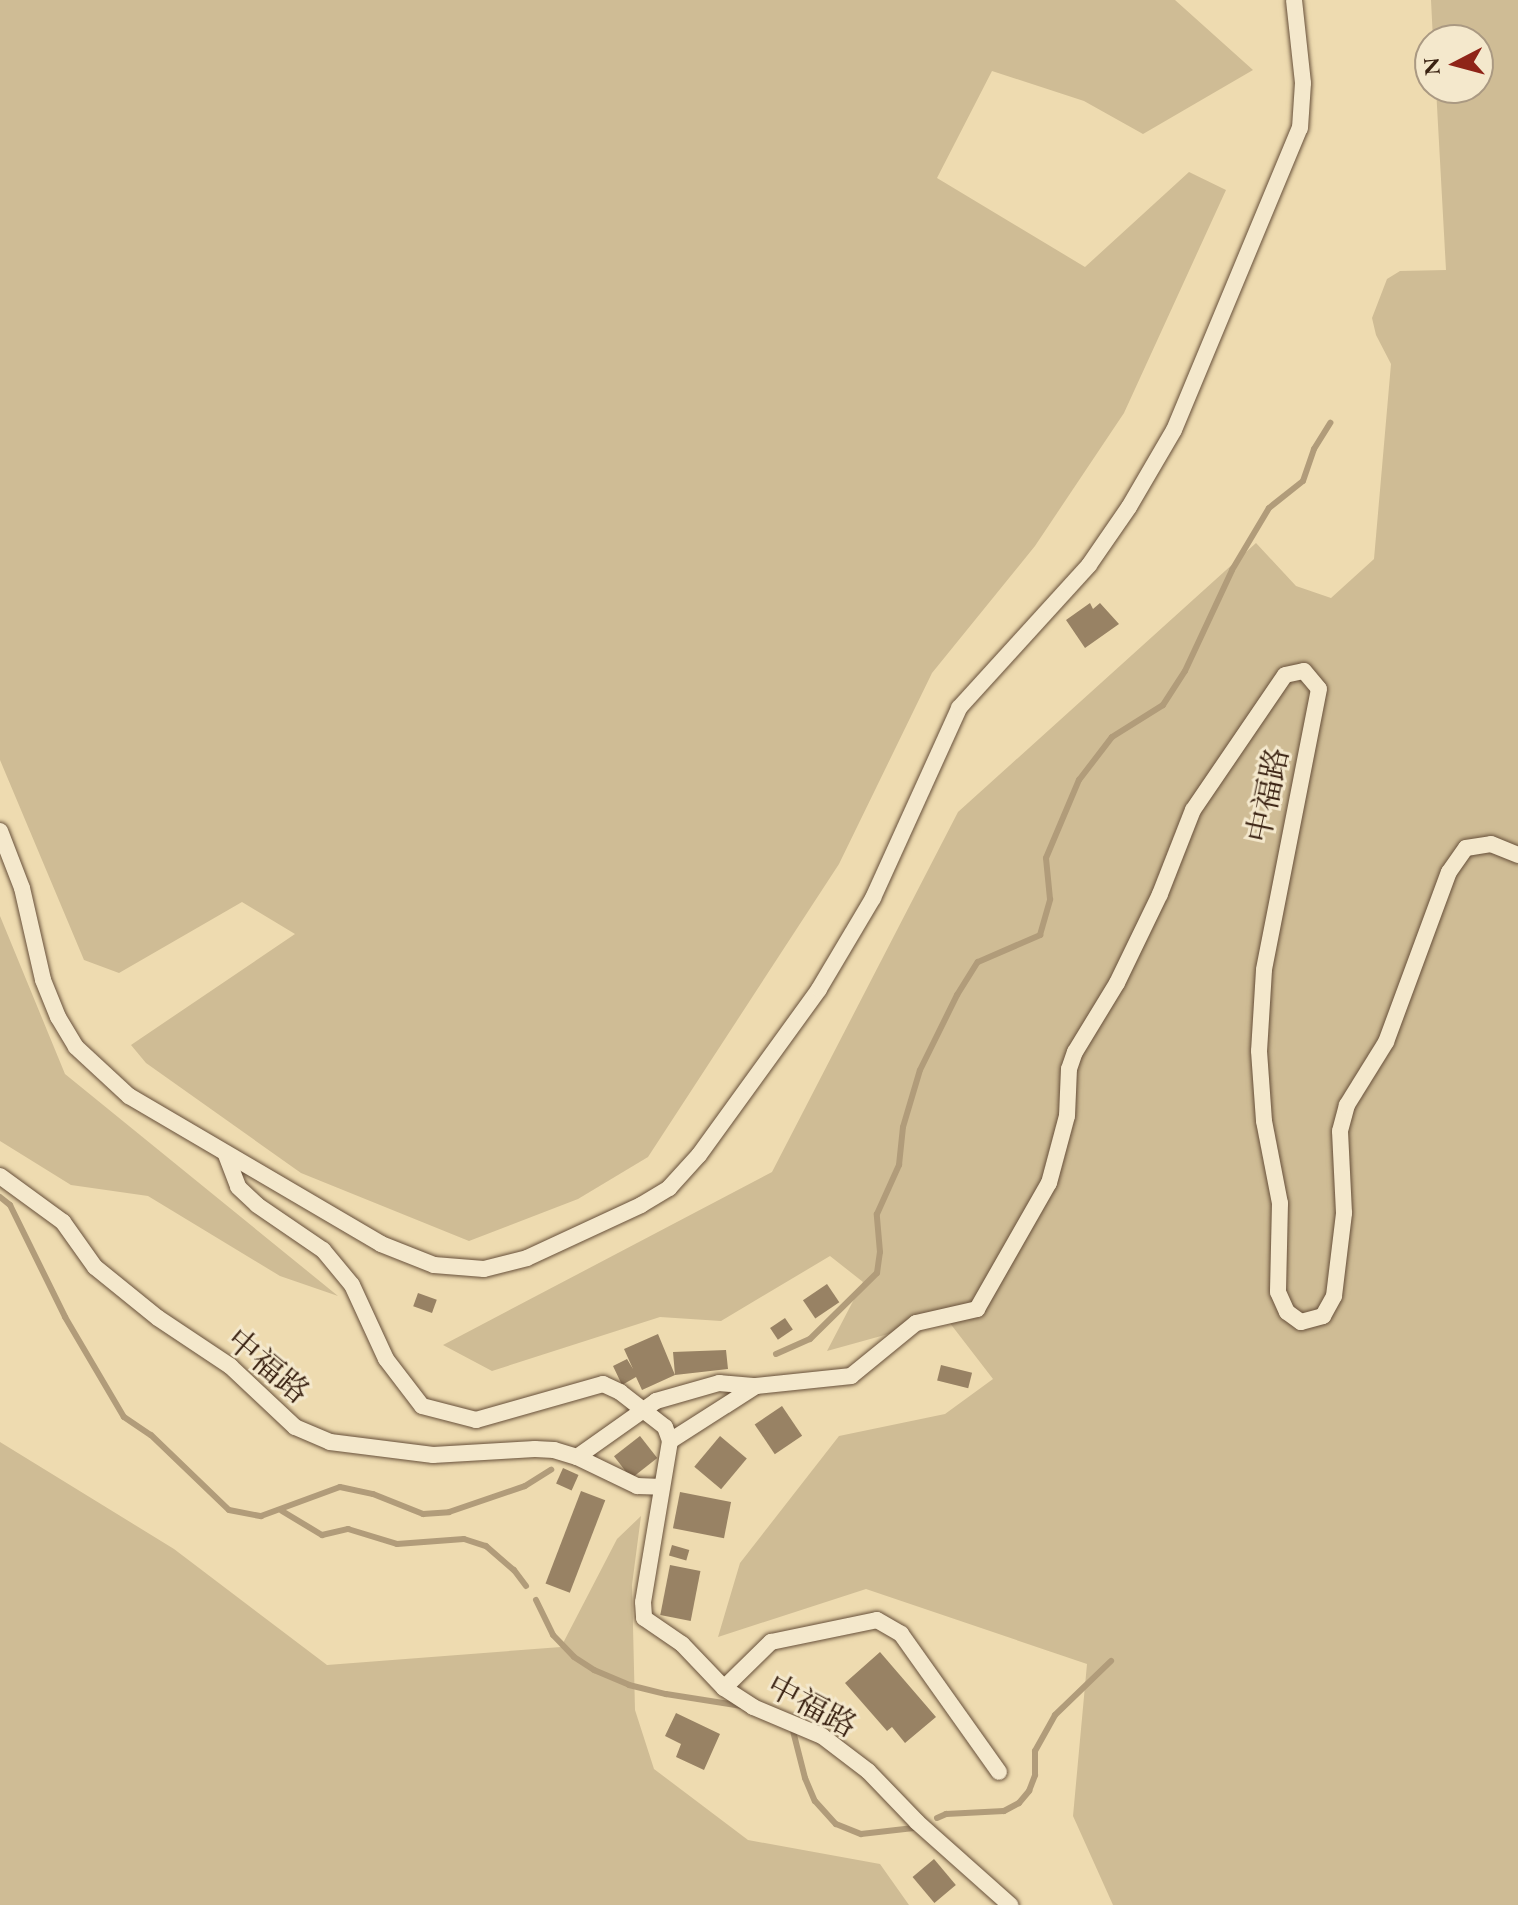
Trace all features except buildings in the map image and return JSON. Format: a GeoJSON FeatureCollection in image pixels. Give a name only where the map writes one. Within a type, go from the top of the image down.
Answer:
{"type":"FeatureCollection","features":[{"type":"Feature","properties":{"kind":"street"},"geometry":{"type":"LineString","coordinates":[[0,831],[22,888],[43,980],[58,1017],[76,1047],[129,1096],[381,1244],[434,1265],[465,1270],[527,1258],[641,1205],[669,1188],[699,1155],[819,989],[873,898],[959,708],[1089,565],[1129,507],[1174,430],[1300,128],[1303,83],[1294,0]]}},
{"type":"Feature","properties":{"kind":"street","name":"中福路"},"geometry":{"type":"LineString","coordinates":[[0,1176],[63,1222],[95,1267],[158,1318],[230,1366],[295,1427],[330,1442],[433,1455],[535,1449],[577,1457],[656,1401],[719,1383],[756,1386],[851,1376],[916,1323],[977,1309],[1049,1183],[1067,1116],[1069,1069],[1075,1052],[1117,983],[1160,894],[1193,810],[1285,675],[1304,671],[1319,689],[1264,970],[1259,1051],[1264,1121],[1280,1203],[1278,1292],[1287,1312],[1301,1322],[1323,1316],[1334,1296],[1344,1213],[1340,1131],[1347,1105],[1386,1042],[1449,872],[1466,848],[1491,844],[1518,855]]}},
{"type":"Feature","properties":{"kind":"street"},"geometry":{"type":"LineString","coordinates":[[226,1155],[238,1187],[257,1205],[323,1250],[352,1285],[386,1359],[422,1406],[476,1420],[603,1384],[620,1392],[665,1427],[670,1441]]}},
{"type":"Feature","properties":{"kind":"street","name":"中福路"},"geometry":{"type":"LineString","coordinates":[[756,1386],[670,1441],[643,1602],[644,1618],[682,1644],[724,1688],[753,1707],[822,1736],[857,1762],[1010,1905]]}},
{"type":"Feature","properties":{"kind":"street"},"geometry":{"type":"LineString","coordinates":[[577,1457],[637,1486],[662,1487]]}},
{"type":"Feature","properties":{"kind":"street"},"geometry":{"type":"LineString","coordinates":[[724,1688],[771,1642],[877,1620],[901,1634],[999,1772]]}},
{"type":"Feature","properties":{"kind":"shaded area"},"geometry":{"type":"Polygon","coordinates":[[[0,0],[1175,0],[1253,70],[1143,134],[1084,101],[992,71],[937,178],[1085,267],[1189,172],[1226,190],[1124,413],[1035,546],[932,673],[839,864],[648,1157],[578,1199],[469,1241],[301,1173],[146,1063],[131,1045],[295,934],[242,902],[119,973],[84,960],[0,760],[0,0]]]}},
{"type":"Feature","properties":{"kind":"shaded area"},"geometry":{"type":"Polygon","coordinates":[[[1431,0],[1518,0],[1518,1905],[1113,1905],[1073,1816],[1087,1664],[866,1589],[718,1637],[740,1563],[839,1436],[945,1414],[993,1379],[946,1318],[827,1351],[863,1282],[830,1256],[721,1321],[660,1317],[492,1371],[443,1345],[772,1172],[958,812],[1256,543],[1296,586],[1331,598],[1374,559],[1391,364],[1376,335],[1372,318],[1387,279],[1400,271],[1446,270],[1437,104],[1494,104],[1494,24],[1432,24],[1431,0]]]}},
{"type":"Feature","properties":{"kind":"shaded area"},"geometry":{"type":"Polygon","coordinates":[[[0,916],[65,1074],[338,1296],[280,1276],[148,1196],[71,1185],[0,1141],[0,916]]]}},
{"type":"Feature","properties":{"kind":"shaded area"},"geometry":{"type":"Polygon","coordinates":[[[0,1442],[174,1549],[327,1665],[561,1647],[617,1539],[641,1516],[632,1585],[635,1710],[654,1769],[748,1840],[880,1864],[909,1905],[0,1905],[0,1442]]]}},
{"type":"Feature","properties":{"kind":"waterway"},"geometry":{"type":"LineString","coordinates":[[776,1354],[810,1339],[877,1273],[880,1252],[877,1214],[899,1165],[903,1127],[920,1070],[957,995],[978,962],[1040,935],[1050,899],[1046,858],[1079,780],[1112,737],[1163,705],[1185,671],[1232,570],[1269,508],[1303,481],[1314,449],[1330,423]]}},
{"type":"Feature","properties":{"kind":"waterway"},"geometry":{"type":"LineString","coordinates":[[0,1197],[10,1205],[65,1317],[124,1417],[151,1435],[229,1510],[261,1516],[340,1487],[373,1494],[423,1514],[449,1512],[525,1486],[551,1470]]}},
{"type":"Feature","properties":{"kind":"waterway"},"geometry":{"type":"LineString","coordinates":[[282,1511],[322,1535],[348,1529],[397,1544],[464,1539],[486,1546],[514,1570],[526,1586]]}},
{"type":"Feature","properties":{"kind":"waterway"},"geometry":{"type":"LineString","coordinates":[[536,1600],[553,1635],[574,1657],[594,1670],[629,1685],[742,1706]]}},
{"type":"Feature","properties":{"kind":"waterway"},"geometry":{"type":"LineString","coordinates":[[937,1818],[946,1814],[1004,1811],[1019,1803],[1029,1791],[1035,1775],[1035,1751],[1055,1715],[1111,1661]]}},
{"type":"Feature","properties":{"kind":"waterway"},"geometry":{"type":"LineString","coordinates":[[792,1727],[805,1778],[815,1801],[836,1824],[861,1834],[914,1828]]}}]}
